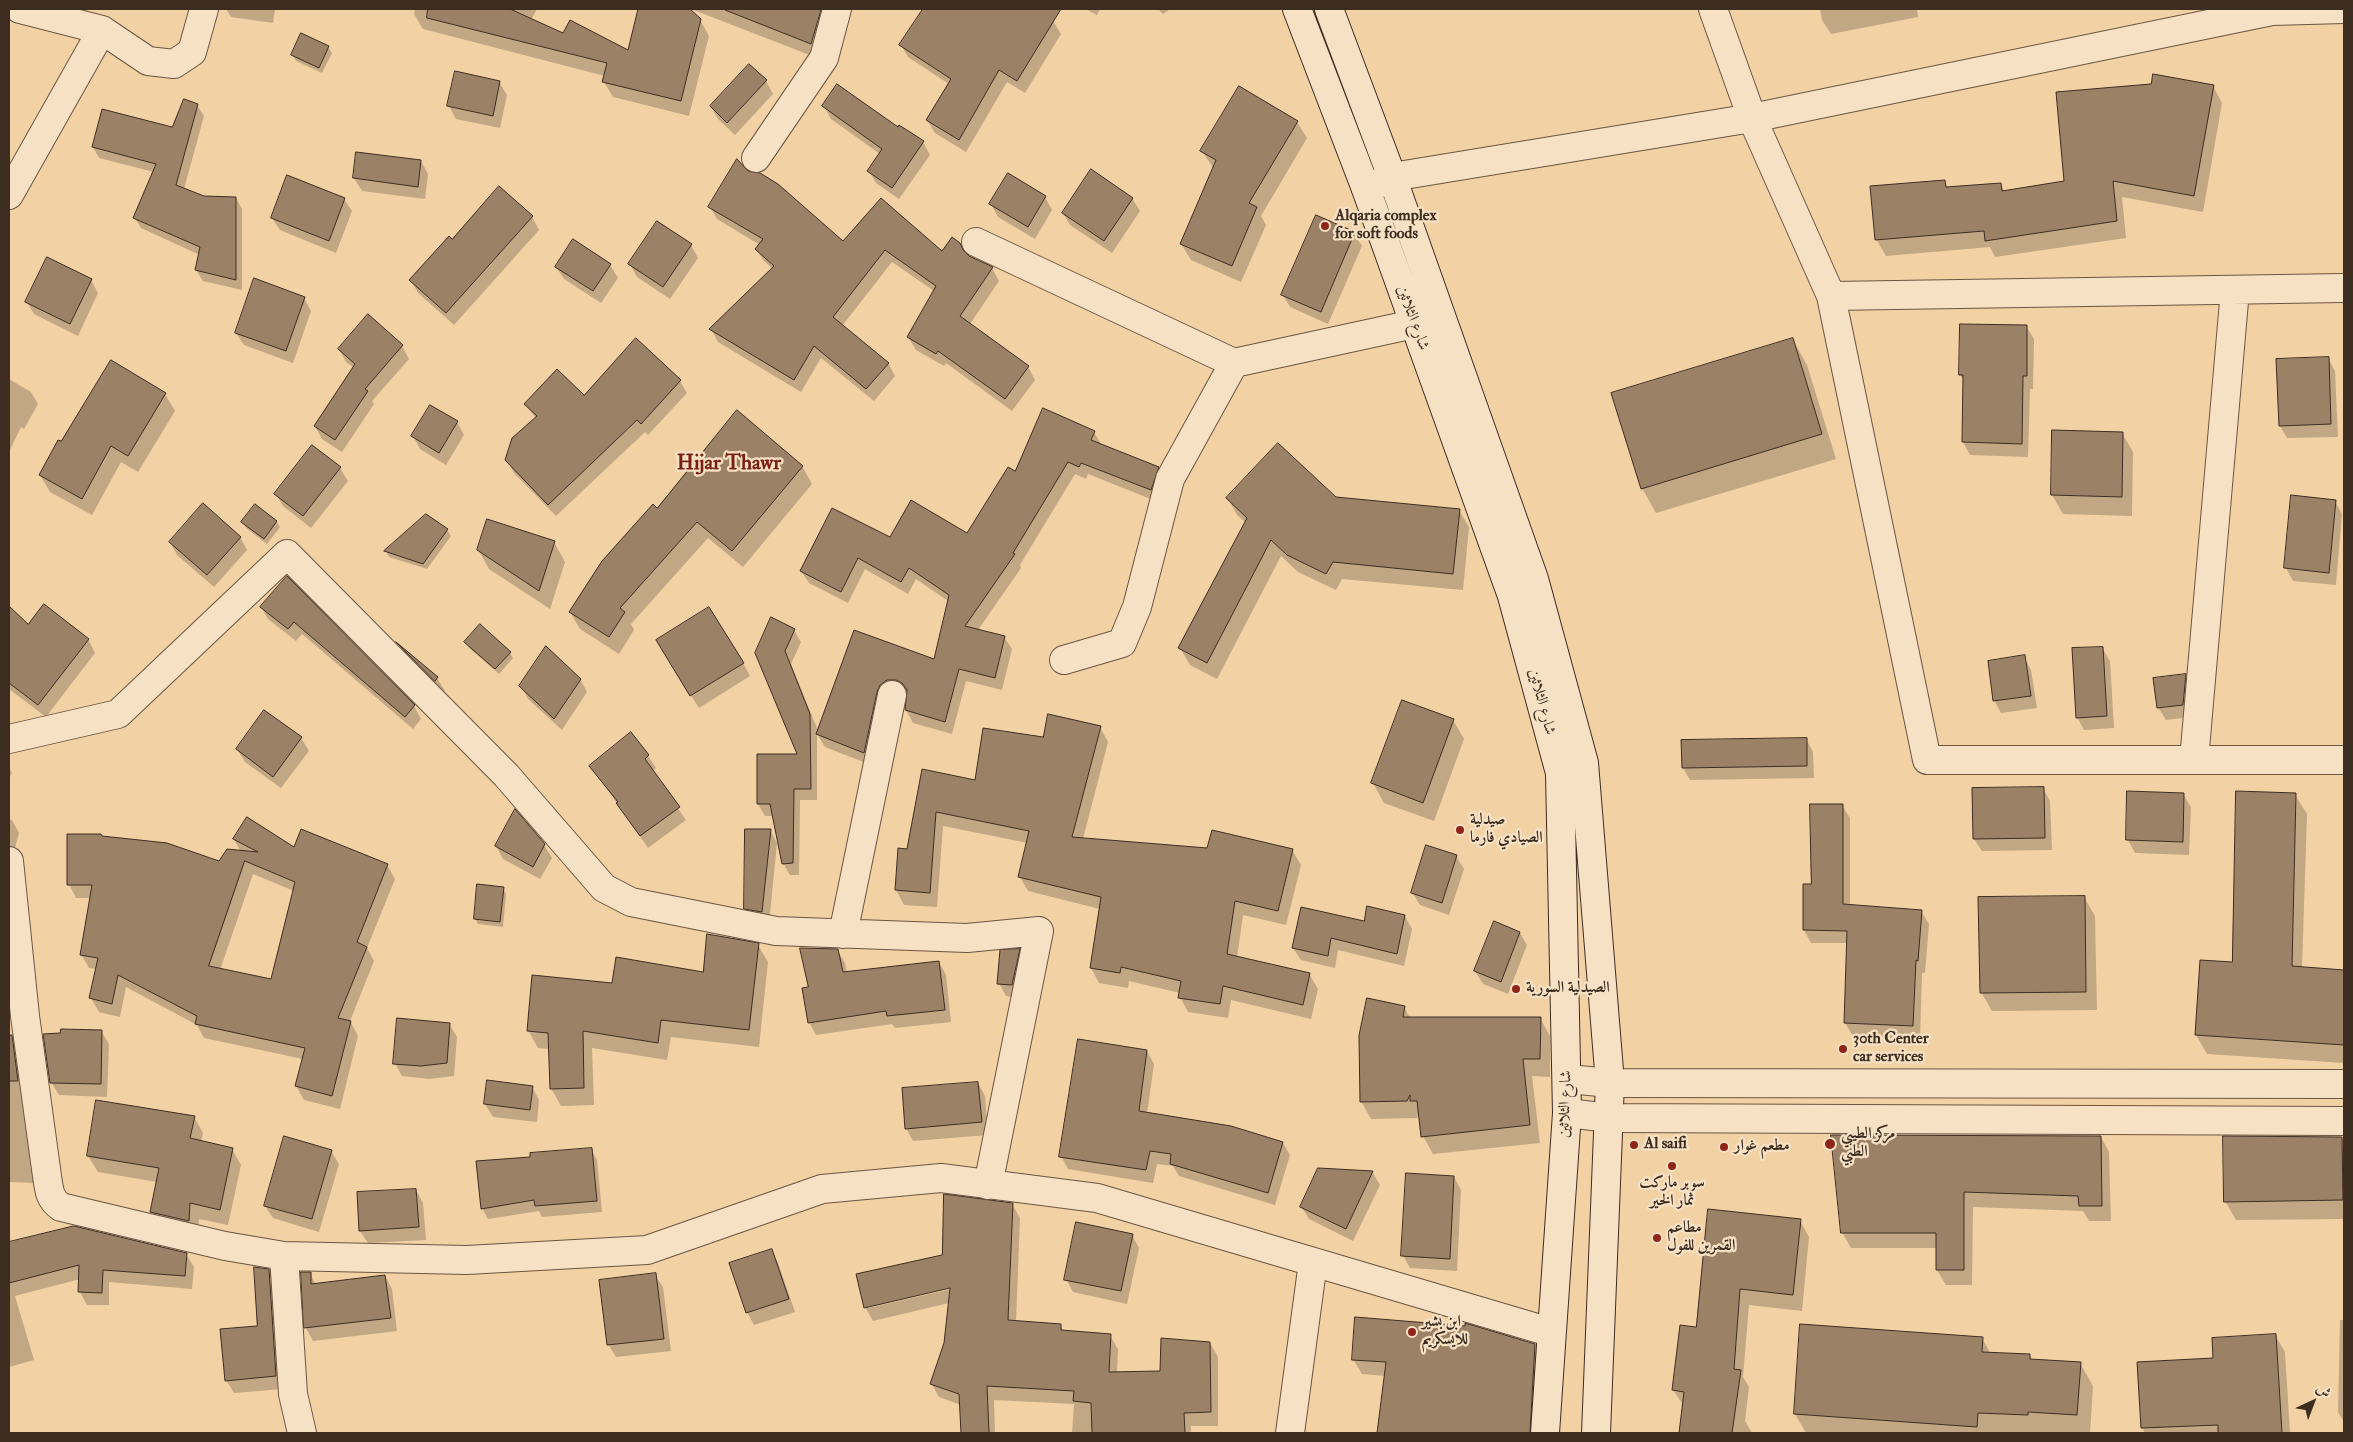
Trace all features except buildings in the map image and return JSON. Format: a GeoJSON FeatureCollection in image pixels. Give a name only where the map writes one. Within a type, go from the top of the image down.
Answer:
{"type":"FeatureCollection","features":[{"type":"Feature","properties":{"kind":"street"},"geometry":{"type":"LineString","coordinates":[[20,9],[102,30],[148,62],[174,64],[192,52],[204,9]]}},
{"type":"Feature","properties":{"kind":"street"},"geometry":{"type":"LineString","coordinates":[[756,158],[824,58],[837,9]]}},
{"type":"Feature","properties":{"kind":"street","name":"شارع الثلاثين"},"geometry":{"type":"LineString","coordinates":[[1297,9],[1366,189],[1512,596],[1560,773],[1568,1079],[1550,1332],[1545,1433]]}},
{"type":"Feature","properties":{"kind":"street","name":"شارع الثلاثين"},"geometry":{"type":"LineString","coordinates":[[1329,9],[1392,176],[1534,579],[1584,763],[1610,1082],[1596,1433]]}},
{"type":"Feature","properties":{"kind":"street"},"geometry":{"type":"LineString","coordinates":[[1714,9],[1752,118],[1832,296],[1927,760],[2344,760]]}},
{"type":"Feature","properties":{"kind":"street"},"geometry":{"type":"LineString","coordinates":[[1366,189],[1392,176],[1752,118],[2272,10],[2344,9]]}},
{"type":"Feature","properties":{"kind":"street"},"geometry":{"type":"LineString","coordinates":[[9,195],[102,30]]}},
{"type":"Feature","properties":{"kind":"street"},"geometry":{"type":"LineString","coordinates":[[976,242],[1234,363],[1414,324]]}},
{"type":"Feature","properties":{"kind":"street"},"geometry":{"type":"LineString","coordinates":[[1832,296],[2344,288]]}},
{"type":"Feature","properties":{"kind":"street"},"geometry":{"type":"LineString","coordinates":[[2194,760],[2235,290]]}},
{"type":"Feature","properties":{"kind":"street"},"geometry":{"type":"LineString","coordinates":[[1064,660],[1122,643],[1137,607],[1170,479],[1234,363]]}},
{"type":"Feature","properties":{"kind":"street"},"geometry":{"type":"LineString","coordinates":[[9,739],[118,714],[287,554],[506,775],[604,888],[631,902],[776,931],[967,938],[1039,931],[988,1185]]}},
{"type":"Feature","properties":{"kind":"street"},"geometry":{"type":"LineString","coordinates":[[843,934],[892,695]]}},
{"type":"Feature","properties":{"kind":"street"},"geometry":{"type":"LineString","coordinates":[[9,861],[25,1016],[47,1176],[50,1194],[54,1202],[61,1207],[225,1246],[284,1256],[467,1260],[647,1250],[822,1189],[941,1178],[1097,1198],[1550,1332]]}},
{"type":"Feature","properties":{"kind":"street"},"geometry":{"type":"LineString","coordinates":[[1568,1079],[1610,1082],[2344,1084]]}},
{"type":"Feature","properties":{"kind":"street"},"geometry":{"type":"LineString","coordinates":[[1567,1113],[1610,1118],[2344,1120]]}},
{"type":"Feature","properties":{"kind":"street"},"geometry":{"type":"LineString","coordinates":[[284,1256],[293,1394],[302,1433]]}},
{"type":"Feature","properties":{"kind":"street"},"geometry":{"type":"LineString","coordinates":[[1290,1433],[1313,1262]]}},
{"type":"Feature","properties":{"kind":"place","name":"Alqaria complex for soft foods"},"geometry":{"type":"Point","coordinates":[1325,226]}},
{"type":"Feature","properties":{"kind":"place","name":"صيدلية الصيادي فارما"},"geometry":{"type":"Point","coordinates":[1460,830]}},
{"type":"Feature","properties":{"kind":"place","name":"الصيدلية السورية"},"geometry":{"type":"Point","coordinates":[1516,989]}},
{"type":"Feature","properties":{"kind":"place","name":"30th Center car services"},"geometry":{"type":"Point","coordinates":[1843,1049]}},
{"type":"Feature","properties":{"kind":"place","name":"مركز الطيبي الطبي"},"geometry":{"type":"Point","coordinates":[1830,1144]}},
{"type":"Feature","properties":{"kind":"place","name":"Al saifi"},"geometry":{"type":"Point","coordinates":[1634,1145]}},
{"type":"Feature","properties":{"kind":"place","name":"مطعم غوار"},"geometry":{"type":"Point","coordinates":[1724,1147]}},
{"type":"Feature","properties":{"kind":"place","name":"سوبر ماركت ثمار الخير"},"geometry":{"type":"Point","coordinates":[1672,1166]}},
{"type":"Feature","properties":{"kind":"place","name":"مطاعم القمرين للفول"},"geometry":{"type":"Point","coordinates":[1657,1238]}},
{"type":"Feature","properties":{"kind":"place","name":"ابن بشير للايسكريم"},"geometry":{"type":"Point","coordinates":[1412,1332]}},
{"type":"Feature","properties":{"kind":"district","name":"Hijar Thawr"},"geometry":{"type":"Point","coordinates":[729,464]}}]}
